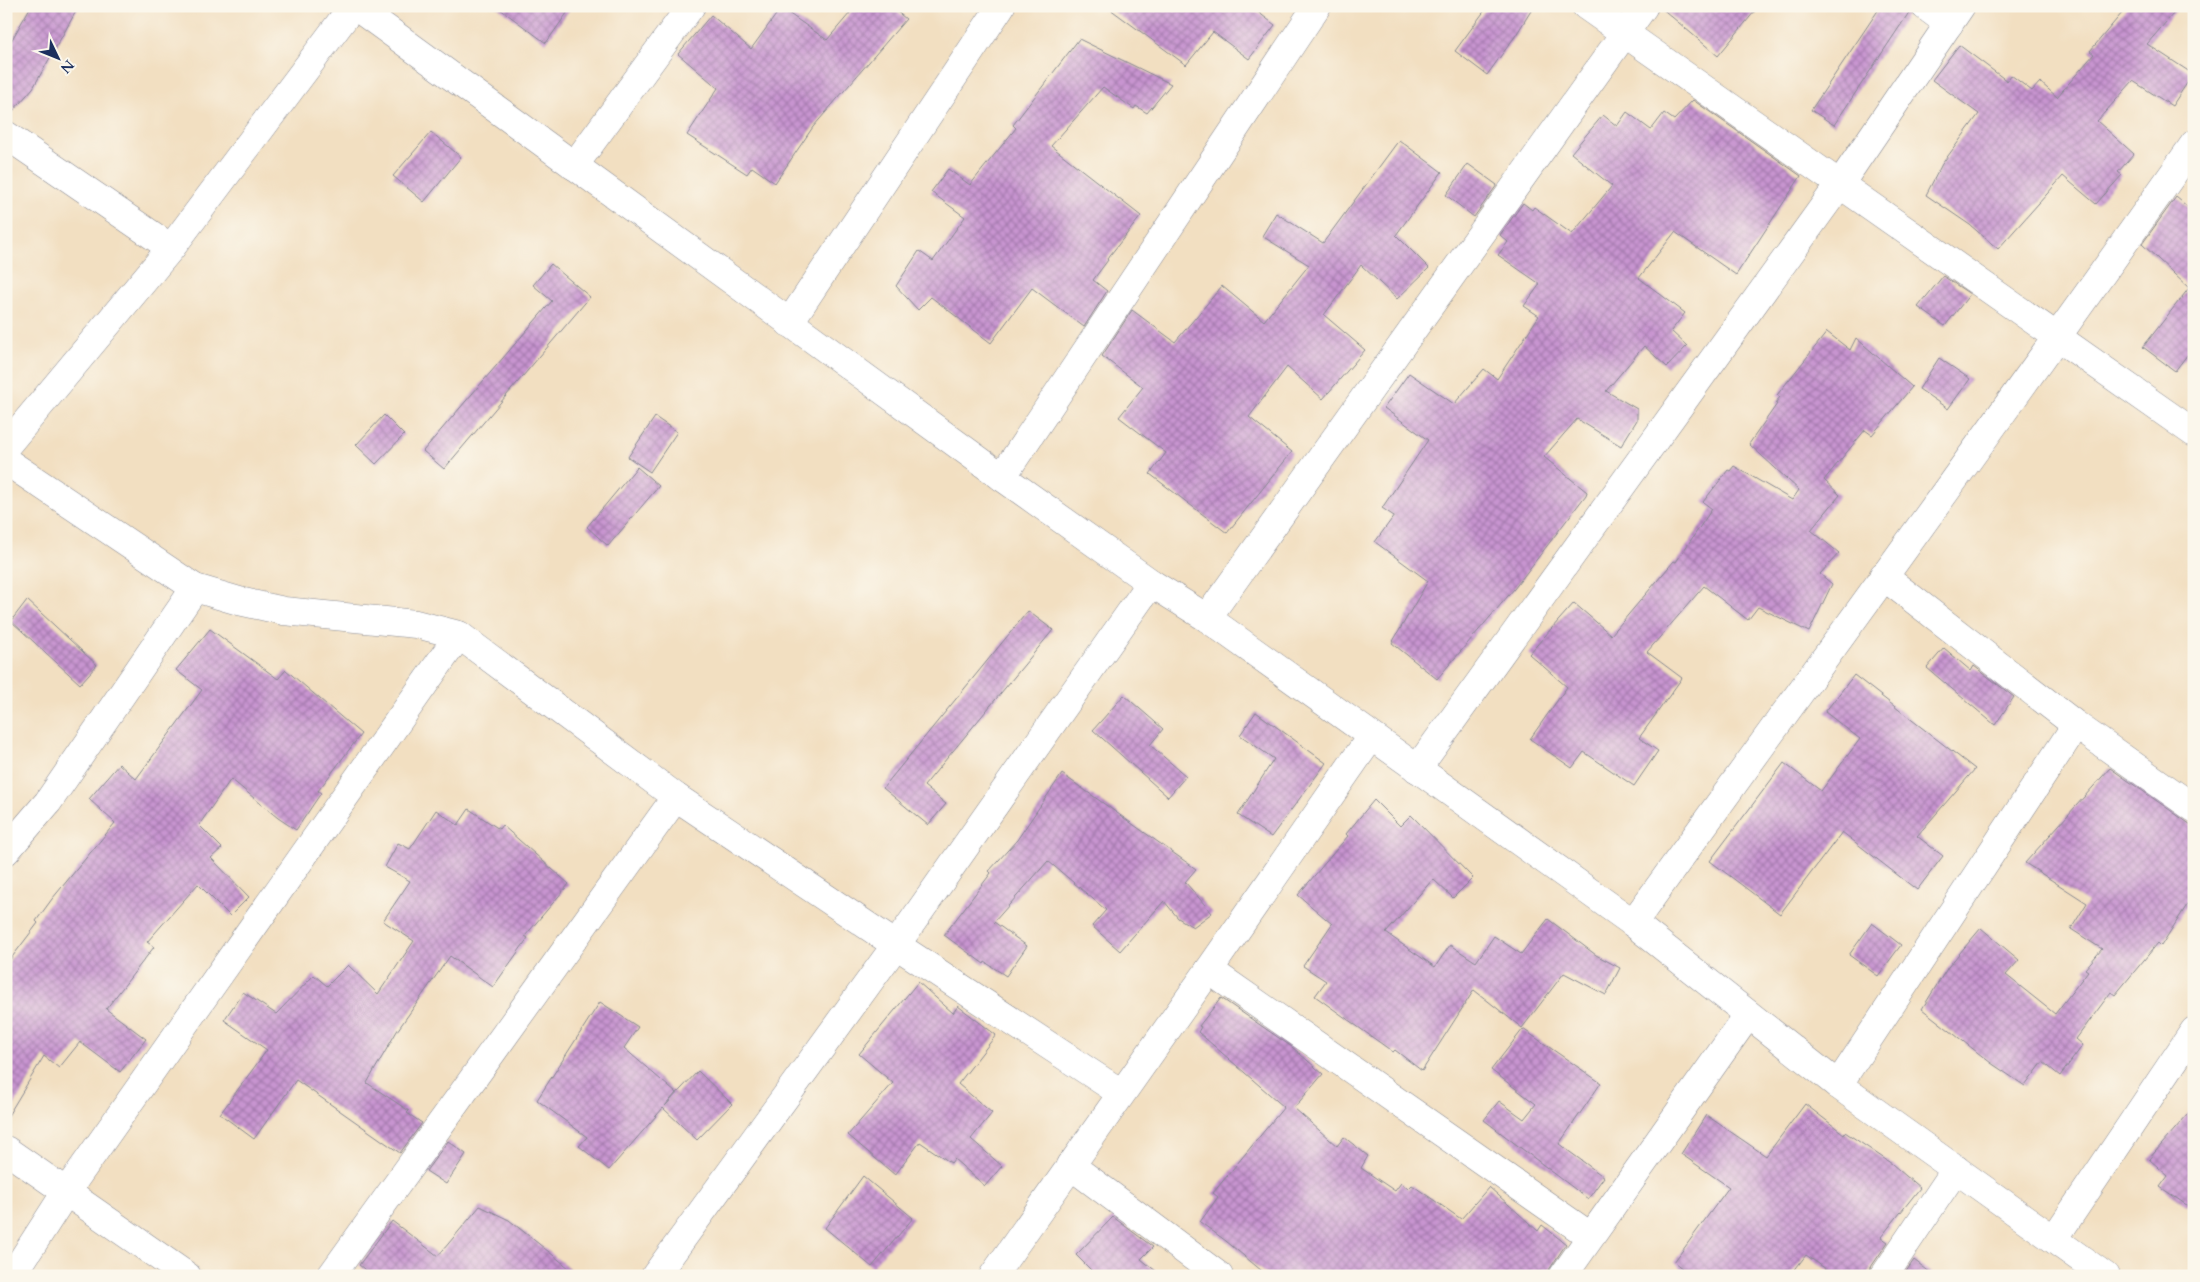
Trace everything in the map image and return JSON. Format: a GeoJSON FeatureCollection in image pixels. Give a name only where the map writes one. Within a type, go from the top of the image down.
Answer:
{"type":"FeatureCollection","features":[{"type":"Feature","properties":{"kind":"street"},"geometry":{"type":"LineString","coordinates":[[6,446],[171,248],[354,6],[1002,477],[1151,583],[1207,618],[1633,924],[1838,1085],[2105,1276]]}},
{"type":"Feature","properties":{"kind":"street"},"geometry":{"type":"LineString","coordinates":[[574,166],[691,6]]}},
{"type":"Feature","properties":{"kind":"street"},"geometry":{"type":"LineString","coordinates":[[789,323],[1001,6]]}},
{"type":"Feature","properties":{"kind":"street"},"geometry":{"type":"LineString","coordinates":[[1002,477],[1317,6]]}},
{"type":"Feature","properties":{"kind":"street"},"geometry":{"type":"LineString","coordinates":[[1586,6],[2194,434]]}},
{"type":"Feature","properties":{"kind":"street"},"geometry":{"type":"LineString","coordinates":[[1207,618],[1644,6]]}},
{"type":"Feature","properties":{"kind":"street"},"geometry":{"type":"LineString","coordinates":[[1417,769],[1840,184],[1955,15],[1925,6]]}},
{"type":"Feature","properties":{"kind":"street"},"geometry":{"type":"LineString","coordinates":[[6,135],[171,248]]}},
{"type":"Feature","properties":{"kind":"street"},"geometry":{"type":"LineString","coordinates":[[1633,924],[1883,576],[2058,338],[2194,144]]}},
{"type":"Feature","properties":{"kind":"street"},"geometry":{"type":"LineString","coordinates":[[6,461],[195,588],[238,601],[284,611],[416,624],[459,635],[676,797],[1121,1093]]}},
{"type":"Feature","properties":{"kind":"street"},"geometry":{"type":"LineString","coordinates":[[1883,576],[2076,725],[2194,808]]}},
{"type":"Feature","properties":{"kind":"street"},"geometry":{"type":"LineString","coordinates":[[656,1276],[896,945],[1151,583]]}},
{"type":"Feature","properties":{"kind":"street"},"geometry":{"type":"LineString","coordinates":[[6,851],[48,802],[195,588]]}},
{"type":"Feature","properties":{"kind":"street"},"geometry":{"type":"LineString","coordinates":[[12,1276],[66,1192],[459,635]]}},
{"type":"Feature","properties":{"kind":"street"},"geometry":{"type":"LineString","coordinates":[[1838,1085],[2076,725]]}},
{"type":"Feature","properties":{"kind":"street"},"geometry":{"type":"LineString","coordinates":[[993,1276],[1371,737]]}},
{"type":"Feature","properties":{"kind":"street"},"geometry":{"type":"LineString","coordinates":[[331,1276],[676,797]]}},
{"type":"Feature","properties":{"kind":"street"},"geometry":{"type":"LineString","coordinates":[[1209,970],[1590,1236]]}},
{"type":"Feature","properties":{"kind":"street"},"geometry":{"type":"LineString","coordinates":[[1563,1276],[1748,1015]]}},
{"type":"Feature","properties":{"kind":"street"},"geometry":{"type":"LineString","coordinates":[[2054,1240],[2194,1031]]}},
{"type":"Feature","properties":{"kind":"street"},"geometry":{"type":"LineString","coordinates":[[6,1150],[187,1276]]}},
{"type":"Feature","properties":{"kind":"street"},"geometry":{"type":"LineString","coordinates":[[1070,1165],[1219,1276]]}},
{"type":"Feature","properties":{"kind":"street"},"geometry":{"type":"LineString","coordinates":[[1884,1276],[1956,1170]]}},
{"type":"Feature","properties":{"kind":"building"},"geometry":{"type":"Polygon","coordinates":[[[31,6],[79,6],[33,88],[6,119],[6,50],[31,6]]]}},
{"type":"Feature","properties":{"kind":"building"},"geometry":{"type":"Polygon","coordinates":[[[496,6],[572,6],[546,43],[496,6]]]}},
{"type":"Feature","properties":{"kind":"building"},"geometry":{"type":"Polygon","coordinates":[[[856,6],[890,6],[906,19],[813,127],[775,183],[752,167],[747,174],[687,135],[718,88],[678,54],[711,15],[751,49],[781,8],[827,40],[856,6]]]}},
{"type":"Feature","properties":{"kind":"building"},"geometry":{"type":"Polygon","coordinates":[[[1106,6],[1250,6],[1275,25],[1249,59],[1213,32],[1186,65],[1106,6]]]}},
{"type":"Feature","properties":{"kind":"building"},"geometry":{"type":"Polygon","coordinates":[[[1488,6],[1534,6],[1487,75],[1455,51],[1488,6]]]}},
{"type":"Feature","properties":{"kind":"building"},"geometry":{"type":"Polygon","coordinates":[[[1659,6],[1759,6],[1718,56],[1659,6]]]}},
{"type":"Feature","properties":{"kind":"building"},"geometry":{"type":"Polygon","coordinates":[[[1881,6],[1910,6],[1910,11],[1834,125],[1811,110],[1881,6]]]}},
{"type":"Feature","properties":{"kind":"building"},"geometry":{"type":"Polygon","coordinates":[[[2128,6],[2180,6],[2147,44],[2193,74],[2172,106],[2133,81],[2097,121],[2134,154],[2118,172],[2122,175],[2096,204],[2063,176],[1998,249],[1970,225],[1926,195],[1942,164],[1979,114],[1932,80],[1959,45],[2007,81],[2011,75],[2032,91],[2040,82],[2057,97],[2094,54],[2090,51],[2128,6]]]}},
{"type":"Feature","properties":{"kind":"building"},"geometry":{"type":"Polygon","coordinates":[[[1079,39],[1171,84],[1147,113],[1136,106],[1134,109],[1103,87],[1051,146],[1141,216],[1093,280],[1107,291],[1084,327],[1032,288],[991,343],[931,297],[918,310],[896,286],[919,251],[933,261],[965,217],[931,192],[948,169],[970,185],[1016,128],[1013,125],[1079,39]]]}},
{"type":"Feature","properties":{"kind":"building"},"geometry":{"type":"Polygon","coordinates":[[[1693,100],[1801,176],[1736,275],[1675,232],[1639,278],[1685,313],[1671,331],[1687,346],[1667,367],[1644,346],[1606,391],[1637,409],[1637,420],[1621,446],[1577,419],[1544,457],[1587,492],[1586,495],[1514,589],[1437,679],[1392,643],[1428,581],[1375,542],[1394,516],[1382,508],[1428,440],[1384,408],[1409,373],[1454,404],[1484,369],[1497,379],[1539,316],[1524,306],[1540,284],[1498,255],[1508,242],[1500,235],[1523,203],[1532,210],[1534,207],[1572,234],[1612,186],[1571,153],[1603,115],[1617,126],[1627,112],[1651,130],[1664,113],[1674,120],[1693,100]]]}},
{"type":"Feature","properties":{"kind":"building"},"geometry":{"type":"Polygon","coordinates":[[[431,132],[461,157],[424,202],[393,176],[431,132]]]}},
{"type":"Feature","properties":{"kind":"building"},"geometry":{"type":"Polygon","coordinates":[[[1399,140],[1442,172],[1396,235],[1429,268],[1397,299],[1361,265],[1324,315],[1365,350],[1323,399],[1287,367],[1249,417],[1292,452],[1227,533],[1150,474],[1166,453],[1119,417],[1143,387],[1102,356],[1132,310],[1175,342],[1222,286],[1264,321],[1309,265],[1262,236],[1276,213],[1323,243],[1399,140]]]}},
{"type":"Feature","properties":{"kind":"building"},"geometry":{"type":"Polygon","coordinates":[[[1468,164],[1497,185],[1474,217],[1446,195],[1468,164]]]}},
{"type":"Feature","properties":{"kind":"building"},"geometry":{"type":"Polygon","coordinates":[[[2176,197],[2194,212],[2194,346],[2175,371],[2143,347],[2189,288],[2142,244],[2176,197]]]}},
{"type":"Feature","properties":{"kind":"building"},"geometry":{"type":"Polygon","coordinates":[[[551,264],[590,297],[444,469],[423,451],[552,301],[533,285],[551,264]]]}},
{"type":"Feature","properties":{"kind":"building"},"geometry":{"type":"Polygon","coordinates":[[[1943,276],[1970,294],[1945,326],[1918,307],[1943,276]]]}},
{"type":"Feature","properties":{"kind":"building"},"geometry":{"type":"Polygon","coordinates":[[[1827,332],[1850,350],[1856,338],[1912,387],[1872,435],[1865,430],[1824,480],[1840,495],[1811,530],[1839,553],[1820,574],[1832,584],[1809,632],[1758,607],[1748,620],[1704,586],[1647,652],[1682,678],[1639,738],[1658,751],[1634,786],[1584,752],[1572,768],[1530,739],[1567,687],[1529,654],[1574,603],[1611,635],[1674,561],[1676,562],[1712,509],[1703,502],[1728,470],[1730,471],[1734,466],[1792,500],[1799,490],[1749,444],[1777,404],[1775,403],[1780,397],[1777,395],[1827,332]]]}},
{"type":"Feature","properties":{"kind":"building"},"geometry":{"type":"Polygon","coordinates":[[[1939,358],[1970,379],[1948,409],[1919,389],[1939,358]]]}},
{"type":"Feature","properties":{"kind":"building"},"geometry":{"type":"Polygon","coordinates":[[[384,415],[404,435],[376,464],[356,445],[384,415]]]}},
{"type":"Feature","properties":{"kind":"building"},"geometry":{"type":"Polygon","coordinates":[[[655,417],[677,432],[650,472],[628,457],[655,417]]]}},
{"type":"Feature","properties":{"kind":"building"},"geometry":{"type":"Polygon","coordinates":[[[637,467],[659,486],[608,546],[587,527],[637,467]]]}},
{"type":"Feature","properties":{"kind":"building"},"geometry":{"type":"Polygon","coordinates":[[[27,600],[97,665],[80,684],[11,621],[27,600]]]}},
{"type":"Feature","properties":{"kind":"building"},"geometry":{"type":"Polygon","coordinates":[[[1028,611],[1053,630],[924,786],[946,804],[928,825],[883,788],[1028,611]]]}},
{"type":"Feature","properties":{"kind":"building"},"geometry":{"type":"Polygon","coordinates":[[[210,629],[278,679],[286,670],[361,734],[318,791],[321,793],[296,830],[278,818],[231,779],[199,825],[222,848],[211,858],[249,897],[230,916],[198,884],[147,942],[154,947],[106,1009],[146,1039],[120,1072],[80,1042],[59,1068],[44,1056],[6,1119],[6,965],[38,923],[36,921],[52,899],[115,823],[89,799],[119,764],[136,779],[202,690],[176,670],[210,629]]]}},
{"type":"Feature","properties":{"kind":"building"},"geometry":{"type":"Polygon","coordinates":[[[1944,648],[1971,671],[1974,666],[2014,697],[1995,725],[1927,668],[1944,648]]]}},
{"type":"Feature","properties":{"kind":"building"},"geometry":{"type":"Polygon","coordinates":[[[1854,675],[1975,769],[1917,836],[1943,856],[1917,890],[1842,832],[1780,914],[1710,861],[1784,763],[1821,791],[1860,739],[1825,712],[1854,675]]]}},
{"type":"Feature","properties":{"kind":"building"},"geometry":{"type":"Polygon","coordinates":[[[1124,695],[1163,729],[1150,745],[1186,776],[1168,797],[1093,730],[1124,695]]]}},
{"type":"Feature","properties":{"kind":"building"},"geometry":{"type":"Polygon","coordinates":[[[1256,712],[1326,763],[1271,837],[1238,815],[1274,759],[1240,735],[1256,712]]]}},
{"type":"Feature","properties":{"kind":"building"},"geometry":{"type":"Polygon","coordinates":[[[2110,768],[2194,827],[2194,894],[2161,946],[2158,943],[2115,995],[2111,992],[2076,1039],[2083,1045],[2060,1076],[2043,1062],[2025,1086],[1991,1063],[1922,1009],[1948,967],[1981,928],[2019,960],[2006,975],[2055,1014],[2088,971],[2085,969],[2102,949],[2071,929],[2087,903],[2025,863],[2110,768]]]}},
{"type":"Feature","properties":{"kind":"building"},"geometry":{"type":"Polygon","coordinates":[[[1062,774],[1196,869],[1185,882],[1212,913],[1193,927],[1178,918],[1164,901],[1120,951],[1092,926],[1106,910],[1048,861],[994,922],[1027,946],[1006,976],[985,962],[984,964],[944,935],[991,873],[989,871],[1017,840],[1062,774]]]}},
{"type":"Feature","properties":{"kind":"building"},"geometry":{"type":"Polygon","coordinates":[[[1374,800],[1400,826],[1411,815],[1473,878],[1453,898],[1433,879],[1386,933],[1435,967],[1450,945],[1476,962],[1494,936],[1521,954],[1548,919],[1596,955],[1620,968],[1606,995],[1564,973],[1522,1028],[1474,990],[1422,1071],[1395,1050],[1393,1052],[1315,996],[1326,981],[1303,966],[1332,924],[1298,895],[1348,836],[1346,834],[1374,800]]]}},
{"type":"Feature","properties":{"kind":"building"},"geometry":{"type":"Polygon","coordinates":[[[469,809],[499,829],[502,825],[569,884],[525,936],[528,938],[493,987],[450,956],[397,1031],[367,1083],[409,1111],[407,1113],[422,1123],[400,1153],[296,1080],[254,1139],[220,1114],[267,1050],[224,1020],[243,992],[276,1014],[314,975],[327,986],[348,965],[378,994],[414,941],[383,921],[410,881],[385,867],[398,843],[410,849],[436,810],[458,825],[469,809]]]}},
{"type":"Feature","properties":{"kind":"building"},"geometry":{"type":"Polygon","coordinates":[[[1872,923],[1901,945],[1878,976],[1849,955],[1872,923]]]}},
{"type":"Feature","properties":{"kind":"building"},"geometry":{"type":"Polygon","coordinates":[[[918,982],[953,1013],[958,1006],[996,1035],[958,1084],[992,1113],[971,1139],[1002,1166],[985,1186],[954,1159],[951,1163],[920,1142],[895,1175],[848,1135],[893,1083],[859,1054],[918,982]]]}},
{"type":"Feature","properties":{"kind":"building"},"geometry":{"type":"Polygon","coordinates":[[[1221,998],[1292,1047],[1323,1074],[1294,1108],[1337,1146],[1344,1137],[1368,1156],[1361,1168],[1395,1191],[1401,1183],[1408,1189],[1412,1185],[1461,1219],[1489,1187],[1538,1231],[1542,1225],[1566,1244],[1545,1276],[1268,1276],[1200,1222],[1218,1197],[1213,1193],[1284,1107],[1198,1032],[1201,1027],[1199,1026],[1221,998]]]}},
{"type":"Feature","properties":{"kind":"building"},"geometry":{"type":"Polygon","coordinates":[[[600,1002],[638,1027],[624,1048],[676,1093],[665,1106],[698,1071],[732,1104],[697,1140],[663,1108],[609,1170],[579,1146],[587,1137],[537,1100],[600,1002]]]}},
{"type":"Feature","properties":{"kind":"building"},"geometry":{"type":"Polygon","coordinates":[[[1523,1029],[1601,1083],[1559,1144],[1604,1177],[1588,1199],[1484,1120],[1499,1101],[1524,1119],[1536,1104],[1491,1070],[1523,1029]]]}},
{"type":"Feature","properties":{"kind":"building"},"geometry":{"type":"Polygon","coordinates":[[[1805,1104],[1844,1134],[1845,1132],[1892,1164],[1920,1188],[1881,1237],[1888,1242],[1871,1267],[1869,1276],[1836,1276],[1806,1255],[1790,1276],[1692,1276],[1674,1262],[1729,1187],[1681,1154],[1706,1115],[1766,1156],[1805,1104]]]}},
{"type":"Feature","properties":{"kind":"building"},"geometry":{"type":"Polygon","coordinates":[[[2194,1107],[2194,1210],[2160,1187],[2168,1176],[2149,1159],[2194,1107]]]}},
{"type":"Feature","properties":{"kind":"building"},"geometry":{"type":"Polygon","coordinates":[[[448,1141],[466,1154],[446,1184],[426,1171],[448,1141]]]}},
{"type":"Feature","properties":{"kind":"building"},"geometry":{"type":"Polygon","coordinates":[[[863,1176],[913,1218],[872,1267],[825,1228],[863,1176]]]}},
{"type":"Feature","properties":{"kind":"building"},"geometry":{"type":"Polygon","coordinates":[[[480,1206],[509,1220],[579,1276],[373,1276],[359,1265],[392,1221],[438,1256],[480,1206]]]}},
{"type":"Feature","properties":{"kind":"building"},"geometry":{"type":"Polygon","coordinates":[[[1113,1217],[1153,1247],[1141,1259],[1162,1276],[1097,1276],[1076,1255],[1113,1217]]]}},
{"type":"Feature","properties":{"kind":"building"},"geometry":{"type":"Polygon","coordinates":[[[1914,1260],[1935,1276],[1903,1276],[1914,1260]]]}}]}
